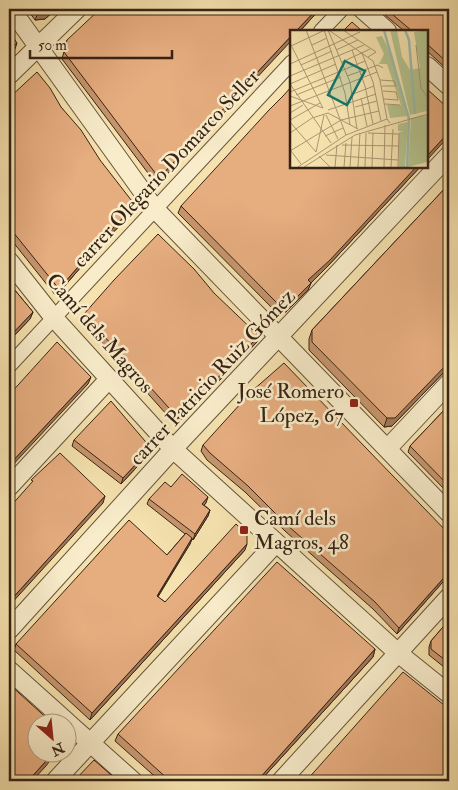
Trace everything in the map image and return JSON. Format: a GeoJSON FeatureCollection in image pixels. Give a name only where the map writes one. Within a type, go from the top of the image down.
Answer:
{"type":"FeatureCollection","features":[{"type":"Feature","properties":{"kind":"street"},"geometry":{"type":"LineString","coordinates":[[11,9],[155,209],[449,513]]}},
{"type":"Feature","properties":{"kind":"street"},"geometry":{"type":"LineString","coordinates":[[9,75],[77,9]]}},
{"type":"Feature","properties":{"kind":"street"},"geometry":{"type":"LineString","coordinates":[[322,30],[342,9]]}},
{"type":"Feature","properties":{"kind":"street"},"geometry":{"type":"LineString","coordinates":[[362,9],[386,30]]}},
{"type":"Feature","properties":{"kind":"street","name":"carrer Olegario Domarco Seller"},"geometry":{"type":"LineString","coordinates":[[9,366],[290,64]]}},
{"type":"Feature","properties":{"kind":"street"},"geometry":{"type":"LineString","coordinates":[[428,67],[449,86]]}},
{"type":"Feature","properties":{"kind":"street","name":"carrer Patricio Ruiz Gómez"},"geometry":{"type":"LineString","coordinates":[[9,630],[174,449],[449,155]]}},
{"type":"Feature","properties":{"kind":"street","name":"Camí dels Magros"},"geometry":{"type":"LineString","coordinates":[[9,261],[54,318],[174,449],[398,653],[449,694]]}},
{"type":"Feature","properties":{"kind":"street"},"geometry":{"type":"LineString","coordinates":[[9,487],[109,379]]}},
{"type":"Feature","properties":{"kind":"street"},"geometry":{"type":"LineString","coordinates":[[387,449],[449,384]]}},
{"type":"Feature","properties":{"kind":"street"},"geometry":{"type":"LineString","coordinates":[[55,781],[276,543]]}},
{"type":"Feature","properties":{"kind":"street"},"geometry":{"type":"LineString","coordinates":[[281,781],[449,596]]}},
{"type":"Feature","properties":{"kind":"street"},"geometry":{"type":"LineString","coordinates":[[9,670],[55,712]]}},
{"type":"Feature","properties":{"kind":"street"},"geometry":{"type":"LineString","coordinates":[[78,733],[133,781]]}},
{"type":"Feature","properties":{"kind":"building"},"geometry":{"type":"Polygon","coordinates":[[[35,9],[51,9],[48,12],[38,13],[35,9]]]}},
{"type":"Feature","properties":{"kind":"building"},"geometry":{"type":"Polygon","coordinates":[[[100,9],[317,9],[297,30],[290,30],[290,37],[159,178],[64,52],[67,40],[100,9]]]}},
{"type":"Feature","properties":{"kind":"building"},"geometry":{"type":"Polygon","coordinates":[[[386,9],[449,9],[449,64],[428,45],[428,30],[411,30],[386,9]]]}},
{"type":"Feature","properties":{"kind":"building"},"geometry":{"type":"Polygon","coordinates":[[[352,22],[361,30],[344,30],[352,22]]]}},
{"type":"Feature","properties":{"kind":"building"},"geometry":{"type":"Polygon","coordinates":[[[9,31],[17,43],[9,51],[9,31]]]}},
{"type":"Feature","properties":{"kind":"building"},"geometry":{"type":"Polygon","coordinates":[[[37,72],[135,205],[59,289],[9,227],[9,98],[37,72]]]}},
{"type":"Feature","properties":{"kind":"building"},"geometry":{"type":"Polygon","coordinates":[[[290,88],[290,168],[415,168],[330,260],[308,280],[311,283],[289,305],[278,304],[181,206],[290,88]]]}},
{"type":"Feature","properties":{"kind":"building"},"geometry":{"type":"Polygon","coordinates":[[[428,90],[449,109],[449,132],[428,155],[428,90]]]}},
{"type":"Feature","properties":{"kind":"building"},"geometry":{"type":"Polygon","coordinates":[[[449,184],[449,362],[395,418],[387,418],[312,342],[312,330],[449,184]]]}},
{"type":"Feature","properties":{"kind":"building"},"geometry":{"type":"Polygon","coordinates":[[[158,234],[194,269],[214,293],[259,336],[178,418],[84,314],[158,234]]]}},
{"type":"Feature","properties":{"kind":"building"},"geometry":{"type":"Polygon","coordinates":[[[9,283],[33,312],[12,334],[9,331],[9,283]]]}},
{"type":"Feature","properties":{"kind":"building"},"geometry":{"type":"Polygon","coordinates":[[[57,342],[91,377],[9,465],[9,395],[57,342]]]}},
{"type":"Feature","properties":{"kind":"building"},"geometry":{"type":"Polygon","coordinates":[[[284,363],[449,534],[449,572],[399,628],[375,602],[287,525],[203,445],[252,391],[284,363]]]}},
{"type":"Feature","properties":{"kind":"building"},"geometry":{"type":"Polygon","coordinates":[[[111,401],[151,448],[123,478],[74,440],[111,401]]]}},
{"type":"Feature","properties":{"kind":"building"},"geometry":{"type":"Polygon","coordinates":[[[449,405],[449,486],[410,446],[449,405]]]}},
{"type":"Feature","properties":{"kind":"building"},"geometry":{"type":"Polygon","coordinates":[[[60,453],[105,496],[9,602],[9,508],[33,481],[31,480],[60,453]]]}},
{"type":"Feature","properties":{"kind":"building"},"geometry":{"type":"Polygon","coordinates":[[[182,474],[208,497],[202,504],[210,510],[195,534],[149,499],[165,482],[171,487],[182,474]]]}},
{"type":"Feature","properties":{"kind":"building"},"geometry":{"type":"Polygon","coordinates":[[[129,520],[167,555],[186,533],[192,538],[157,596],[165,602],[236,524],[247,535],[247,544],[92,713],[16,644],[129,520]]]}},
{"type":"Feature","properties":{"kind":"building"},"geometry":{"type":"Polygon","coordinates":[[[277,562],[375,649],[257,781],[170,781],[118,734],[277,562]]]}},
{"type":"Feature","properties":{"kind":"building"},"geometry":{"type":"Polygon","coordinates":[[[449,620],[449,663],[431,649],[431,641],[449,620]]]}},
{"type":"Feature","properties":{"kind":"building"},"geometry":{"type":"Polygon","coordinates":[[[403,672],[449,709],[449,781],[306,781],[403,672]]]}},
{"type":"Feature","properties":{"kind":"building"},"geometry":{"type":"Polygon","coordinates":[[[9,684],[40,712],[28,712],[28,762],[45,762],[28,781],[9,781],[9,684]]]}},
{"type":"Feature","properties":{"kind":"building"},"geometry":{"type":"Polygon","coordinates":[[[94,760],[118,781],[74,781],[94,760]]]}},
{"type":"Feature","properties":{"kind":"place","name":"José Romero López, 67"},"geometry":{"type":"Point","coordinates":[354,403]}},
{"type":"Feature","properties":{"kind":"place","name":"Camí dels Magros, 48"},"geometry":{"type":"Point","coordinates":[244,530]}}]}
